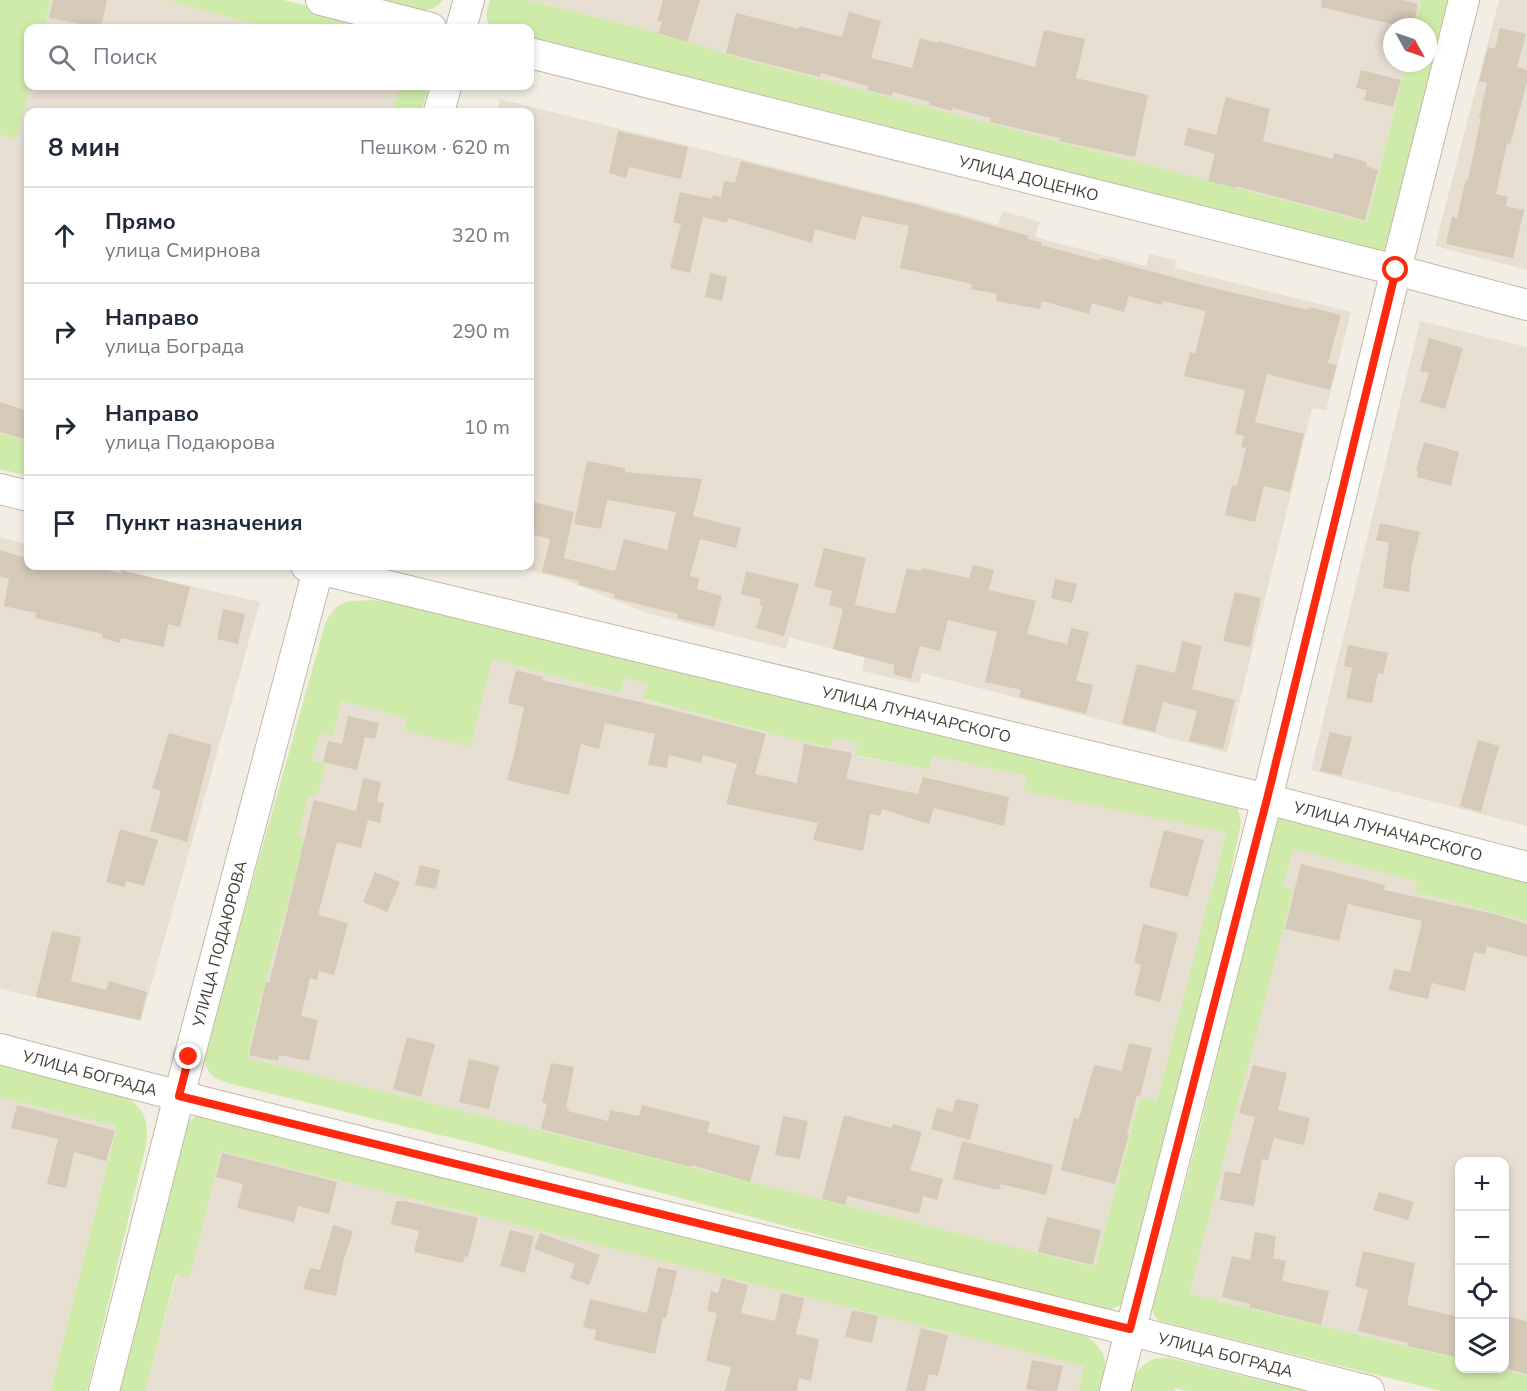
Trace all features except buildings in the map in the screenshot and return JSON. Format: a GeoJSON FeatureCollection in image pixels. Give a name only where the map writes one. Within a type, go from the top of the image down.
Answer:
{"type":"FeatureCollection","features":[{"type":"Feature","properties":{"kind":"street"},"geometry":{"type":"LineString","coordinates":[[321,0],[415,24]]}},
{"type":"Feature","properties":{"kind":"street"},"geometry":{"type":"LineString","coordinates":[[462,24],[469,0]]}},
{"type":"Feature","properties":{"kind":"street"},"geometry":{"type":"LineString","coordinates":[[1115,1391],[1267,799],[1464,0]]}},
{"type":"Feature","properties":{"kind":"street","name":"УЛИЦА ДОЦЕНКО"},"geometry":{"type":"LineString","coordinates":[[534,54],[1396,270],[1527,305]]}},
{"type":"Feature","properties":{"kind":"street"},"geometry":{"type":"LineString","coordinates":[[440,108],[445,90]]}},
{"type":"Feature","properties":{"kind":"street"},"geometry":{"type":"LineString","coordinates":[[0,489],[24,495]]}},
{"type":"Feature","properties":{"kind":"street","name":"УЛИЦА ПОДАЮРОВА"},"geometry":{"type":"LineString","coordinates":[[104,1391],[313,570]]}},
{"type":"Feature","properties":{"kind":"street","name":"УЛИЦА ЛУНАЧАРСКОГО"},"geometry":{"type":"LineString","coordinates":[[330,570],[1267,799],[1527,867]]}},
{"type":"Feature","properties":{"kind":"street","name":"УЛИЦА БОГРАДА"},"geometry":{"type":"LineString","coordinates":[[0,1049],[179,1096],[1130,1329],[1369,1391]]}},
{"type":"Feature","properties":{"kind":"shaded area"},"geometry":{"type":"Polygon","coordinates":[[[51,0],[167,0],[254,24],[45,24],[51,0]]]}},
{"type":"Feature","properties":{"kind":"shaded area"},"geometry":{"type":"Polygon","coordinates":[[[526,0],[1421,0],[1417,18],[1383,18],[1383,72],[1404,72],[1367,222],[766,65],[639,28],[526,0]]]}},
{"type":"Feature","properties":{"kind":"shaded area"},"geometry":{"type":"Polygon","coordinates":[[[1499,0],[1527,0],[1527,270],[1435,246],[1499,0]]]}},
{"type":"Feature","properties":{"kind":"shaded area"},"geometry":{"type":"Polygon","coordinates":[[[29,90],[399,90],[393,108],[24,108],[29,90]]]}},
{"type":"Feature","properties":{"kind":"shaded area"},"geometry":{"type":"Polygon","coordinates":[[[500,99],[998,225],[1003,211],[1040,222],[1035,236],[1046,240],[1146,266],[1149,254],[1176,260],[1175,268],[1351,312],[1326,410],[1312,408],[1227,753],[922,673],[919,684],[862,671],[865,658],[789,637],[786,649],[647,613],[563,579],[528,570],[534,570],[534,108],[498,108],[500,99]]]}},
{"type":"Feature","properties":{"kind":"shaded area"},"geometry":{"type":"Polygon","coordinates":[[[24,109],[24,440],[0,433],[0,135],[16,139],[24,109]]]}},
{"type":"Feature","properties":{"kind":"shaded area"},"geometry":{"type":"Polygon","coordinates":[[[1420,321],[1527,347],[1527,826],[1311,770],[1420,321]]]}},
{"type":"Feature","properties":{"kind":"shaded area"},"geometry":{"type":"Polygon","coordinates":[[[0,537],[24,544],[24,570],[120,570],[260,602],[141,1021],[0,989],[0,537]]]}},
{"type":"Feature","properties":{"kind":"shaded area"},"geometry":{"type":"Polygon","coordinates":[[[491,659],[620,693],[625,677],[648,683],[644,700],[799,741],[830,747],[833,737],[858,743],[856,756],[928,770],[933,756],[1027,776],[1025,791],[1226,832],[1157,1101],[1140,1098],[1095,1267],[247,1058],[305,839],[299,837],[308,795],[325,765],[312,762],[320,733],[333,735],[341,701],[406,718],[404,729],[491,659]]]}},
{"type":"Feature","properties":{"kind":"shaded area"},"geometry":{"type":"Polygon","coordinates":[[[1293,849],[1417,881],[1415,892],[1527,921],[1527,1375],[1509,1371],[1509,1157],[1455,1157],[1455,1358],[1189,1294],[1292,891],[1283,888],[1293,849]]]}},
{"type":"Feature","properties":{"kind":"shaded area"},"geometry":{"type":"Polygon","coordinates":[[[0,1097],[117,1126],[51,1391],[0,1391],[0,1097]]]}},
{"type":"Feature","properties":{"kind":"shaded area"},"geometry":{"type":"Polygon","coordinates":[[[221,1151],[1085,1366],[1079,1391],[145,1391],[177,1274],[189,1277],[221,1151]]]}},
{"type":"Feature","properties":{"kind":"green space"},"geometry":{"type":"Polygon","coordinates":[[[0,0],[51,0],[45,24],[24,24],[24,90],[29,90],[16,139],[0,135],[0,0]]]}},
{"type":"Feature","properties":{"kind":"green space"},"geometry":{"type":"Polygon","coordinates":[[[167,0],[283,0],[382,24],[254,24],[167,0]]]}},
{"type":"Feature","properties":{"kind":"green space"},"geometry":{"type":"Polygon","coordinates":[[[368,0],[443,0],[436,7],[417,11],[368,0]]]}},
{"type":"Feature","properties":{"kind":"green space"},"geometry":{"type":"Polygon","coordinates":[[[490,0],[526,0],[1367,222],[1404,72],[1433,72],[1391,243],[1379,253],[534,40],[534,24],[489,24],[487,16],[490,0]]]}},
{"type":"Feature","properties":{"kind":"green space"},"geometry":{"type":"Polygon","coordinates":[[[1421,0],[1451,0],[1437,57],[1437,18],[1417,18],[1421,0]]]}},
{"type":"Feature","properties":{"kind":"green space"},"geometry":{"type":"Polygon","coordinates":[[[399,90],[427,90],[422,108],[393,108],[399,90]]]}},
{"type":"Feature","properties":{"kind":"green space"},"geometry":{"type":"Polygon","coordinates":[[[0,433],[24,440],[24,475],[0,469],[0,433]]]}},
{"type":"Feature","properties":{"kind":"green space"},"geometry":{"type":"Polygon","coordinates":[[[373,600],[467,614],[1231,802],[1238,809],[1241,823],[1205,994],[1126,1300],[1117,1307],[1109,1309],[1090,1307],[473,1143],[231,1084],[213,1076],[206,1064],[208,1039],[325,624],[334,610],[344,603],[373,600]],[[492,659],[470,746],[404,730],[406,718],[341,701],[333,736],[320,733],[312,761],[325,764],[317,796],[308,795],[299,837],[306,838],[260,1002],[247,1058],[1095,1267],[1140,1098],[1157,1101],[1226,832],[1024,791],[1027,776],[933,756],[929,770],[855,755],[858,743],[833,737],[831,747],[799,741],[643,699],[648,684],[625,677],[620,693],[492,659]]]}},
{"type":"Feature","properties":{"kind":"green space"},"geometry":{"type":"Polygon","coordinates":[[[1292,815],[1527,876],[1527,921],[1415,892],[1417,881],[1293,849],[1283,887],[1293,890],[1189,1294],[1455,1358],[1455,1373],[1509,1371],[1527,1375],[1527,1391],[1441,1391],[1160,1321],[1152,1310],[1201,1125],[1271,832],[1279,819],[1292,815]]]}},
{"type":"Feature","properties":{"kind":"green space"},"geometry":{"type":"Polygon","coordinates":[[[0,1063],[123,1095],[141,1110],[146,1122],[146,1145],[87,1391],[51,1391],[117,1126],[0,1097],[0,1063]]]}},
{"type":"Feature","properties":{"kind":"green space"},"geometry":{"type":"Polygon","coordinates":[[[198,1115],[1088,1337],[1100,1349],[1105,1361],[1102,1391],[1079,1391],[1084,1366],[221,1151],[189,1278],[176,1274],[145,1391],[116,1391],[184,1130],[189,1121],[198,1115]]]}},
{"type":"Feature","properties":{"kind":"green space"},"geometry":{"type":"Polygon","coordinates":[[[1156,1358],[1169,1358],[1304,1391],[1186,1391],[1175,1388],[1174,1391],[1129,1391],[1138,1371],[1146,1363],[1156,1358]]]}},
{"type":"Feature","properties":{"kind":"route"},"geometry":{"type":"LineString","coordinates":[[189,1057],[179,1096],[1130,1329],[1267,799],[1396,270]]}}]}
